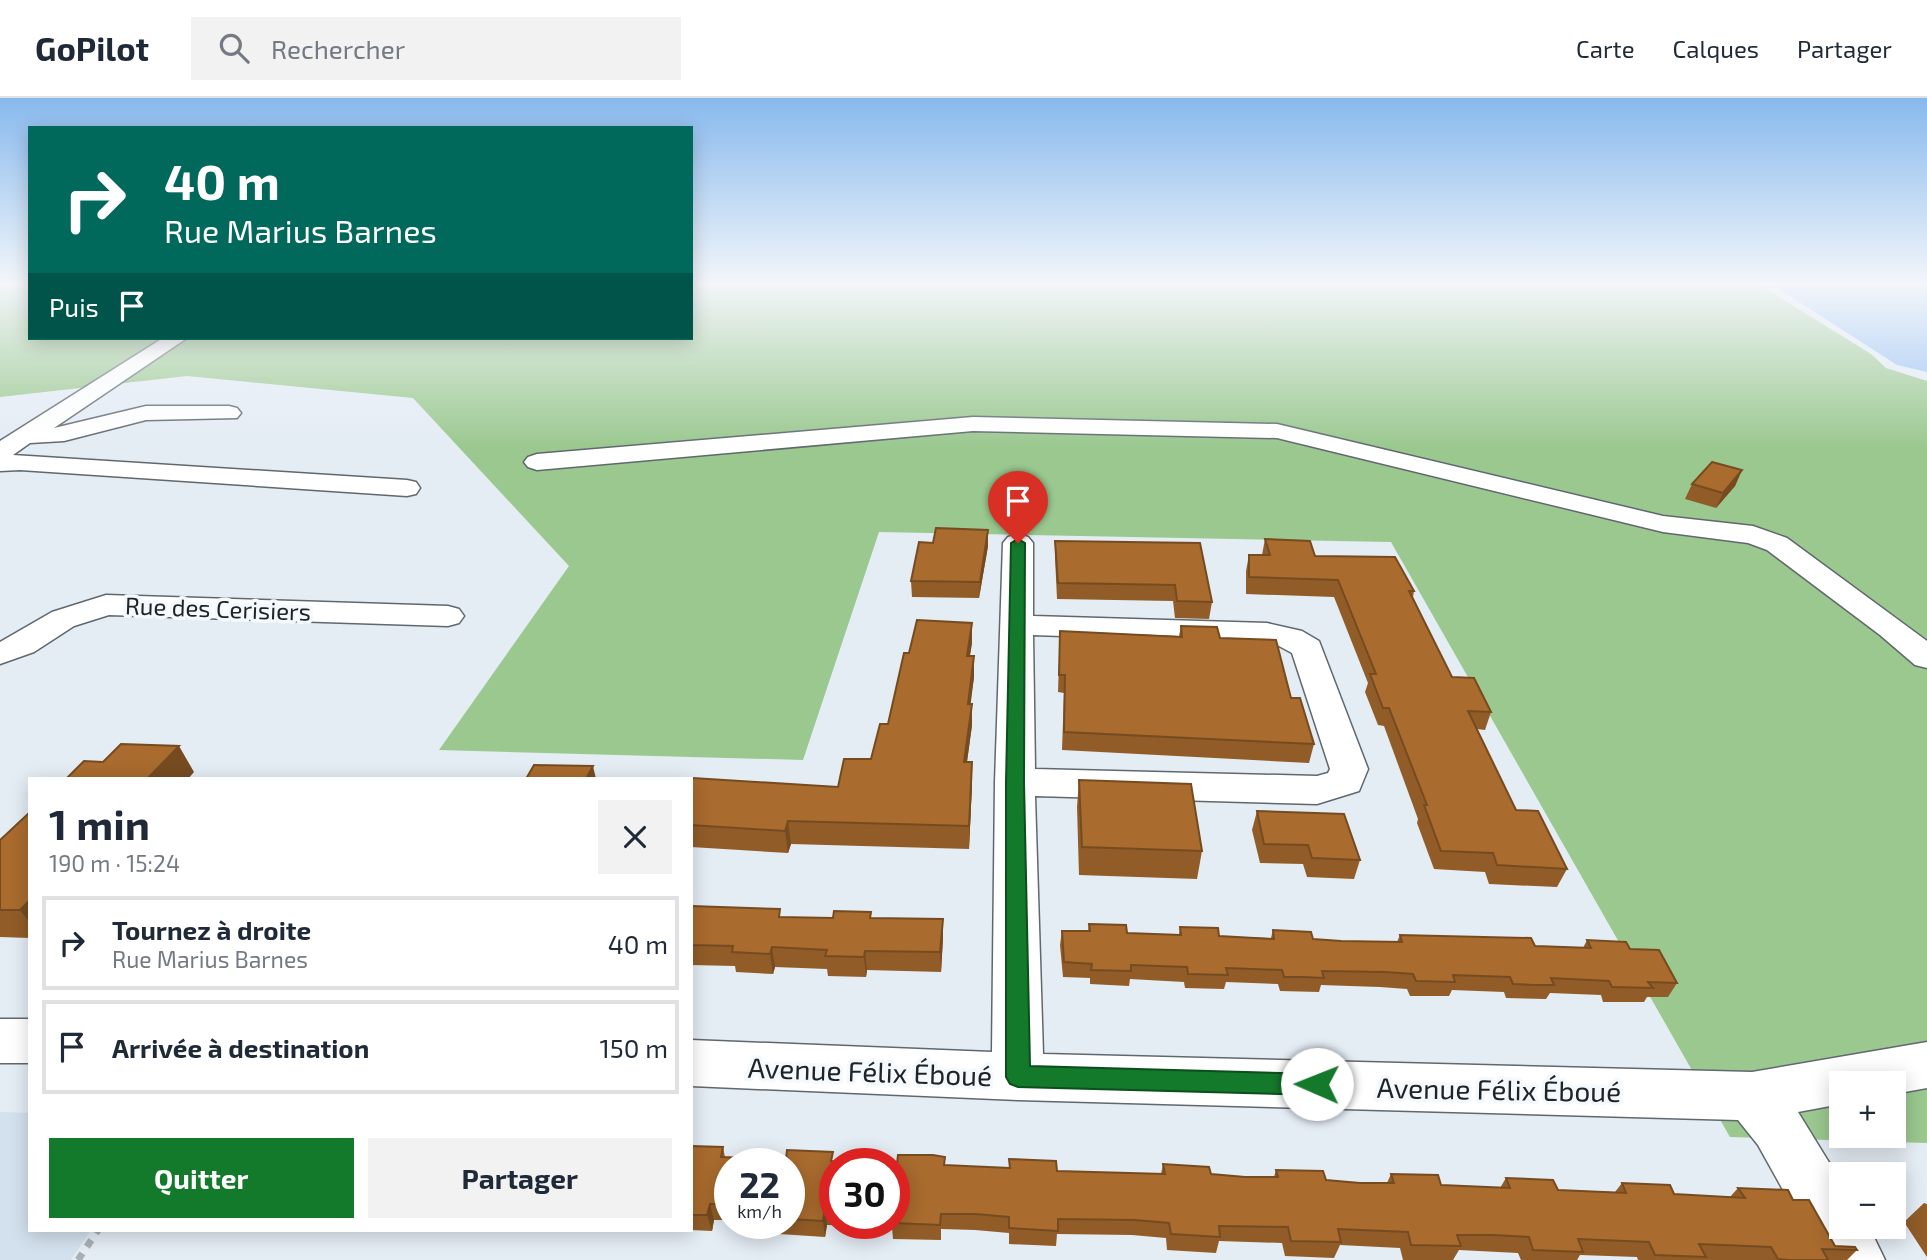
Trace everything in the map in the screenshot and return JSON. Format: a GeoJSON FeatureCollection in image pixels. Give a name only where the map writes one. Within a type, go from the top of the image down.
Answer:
{"type":"FeatureCollection","features":[{"type":"Feature","properties":{"kind":"street"},"geometry":{"type":"LineString","coordinates":[[0,452],[174,340]]}},
{"type":"Feature","properties":{"kind":"street"},"geometry":{"type":"LineString","coordinates":[[23,438],[64,434],[146,413],[229,413]]}},
{"type":"Feature","properties":{"kind":"street"},"geometry":{"type":"LineString","coordinates":[[537,463],[973,424],[1277,431],[1663,524],[1753,535],[1777,544],[1892,628],[1927,658]]}},
{"type":"Feature","properties":{"kind":"street"},"geometry":{"type":"LineString","coordinates":[[0,463],[407,488]]}},
{"type":"Feature","properties":{"kind":"street"},"geometry":{"type":"LineString","coordinates":[[1018,543],[1015,782],[1018,1077]]}},
{"type":"Feature","properties":{"kind":"street","name":"Rue des Cerisiers"},"geometry":{"type":"LineString","coordinates":[[0,654],[22,645],[63,619],[106,605],[448,616]]}},
{"type":"Feature","properties":{"kind":"street"},"geometry":{"type":"LineString","coordinates":[[1015,782],[1317,790],[1345,782],[1349,769],[1307,648],[1290,638],[1267,633],[1019,625]]}},
{"type":"Feature","properties":{"kind":"street"},"geometry":{"type":"LineString","coordinates":[[0,1041],[28,1041]]}},
{"type":"Feature","properties":{"kind":"street","name":"Avenue Félix Éboué"},"geometry":{"type":"LineString","coordinates":[[693,1063],[1018,1077],[1752,1096],[1927,1065]]}},
{"type":"Feature","properties":{"kind":"street"},"geometry":{"type":"LineString","coordinates":[[1752,1096],[1777,1127],[1855,1260]]}},
{"type":"Feature","properties":{"kind":"path"},"geometry":{"type":"LineString","coordinates":[[78,1260],[97,1232]]}},
{"type":"Feature","properties":{"kind":"shaded area"},"geometry":{"type":"Polygon","coordinates":[[[0,1112],[28,1113],[28,1232],[90,1232],[71,1260],[0,1260],[0,1112]]]}},
{"type":"Feature","properties":{"kind":"green space"},"geometry":{"type":"Polygon","coordinates":[[[0,339],[1847,339],[1871,354],[1886,368],[1927,381],[1927,1143],[1906,1142],[1906,1071],[1829,1071],[1829,1140],[1730,1137],[1391,542],[879,532],[803,760],[439,750],[569,566],[413,398],[187,376],[0,397],[0,339]]]}},
{"type":"Feature","properties":{"kind":"water"},"geometry":{"type":"Polygon","coordinates":[[[1857,339],[1927,339],[1927,372],[1897,365],[1857,339]]]}},
{"type":"Feature","properties":{"kind":"building"},"geometry":{"type":"Polygon","coordinates":[[[1712,462],[1742,470],[1723,493],[1692,484],[1712,462]]]}},
{"type":"Feature","properties":{"kind":"building"},"geometry":{"type":"Polygon","coordinates":[[[936,528],[988,530],[980,582],[911,581],[919,542],[933,543],[936,528]]]}},
{"type":"Feature","properties":{"kind":"building"},"geometry":{"type":"Polygon","coordinates":[[[1265,539],[1310,541],[1315,556],[1395,557],[1414,591],[1409,591],[1452,677],[1474,678],[1491,712],[1468,711],[1516,810],[1538,811],[1567,869],[1497,865],[1493,853],[1441,851],[1424,805],[1427,805],[1389,708],[1383,708],[1370,674],[1376,674],[1338,580],[1249,577],[1249,555],[1270,555],[1265,539]]]}},
{"type":"Feature","properties":{"kind":"building"},"geometry":{"type":"Polygon","coordinates":[[[1055,541],[1200,543],[1212,602],[1177,601],[1175,585],[1058,583],[1055,541]]]}},
{"type":"Feature","properties":{"kind":"building"},"geometry":{"type":"Polygon","coordinates":[[[917,620],[972,623],[967,656],[974,656],[968,704],[972,704],[964,762],[972,762],[969,826],[788,821],[785,831],[693,825],[693,778],[838,787],[844,759],[871,759],[880,724],[888,724],[904,653],[909,653],[917,620]]]}},
{"type":"Feature","properties":{"kind":"building"},"geometry":{"type":"Polygon","coordinates":[[[1181,626],[1217,627],[1220,638],[1276,640],[1291,698],[1300,698],[1314,744],[1064,732],[1065,675],[1059,675],[1060,631],[1182,637],[1181,626]]]}},
{"type":"Feature","properties":{"kind":"building"},"geometry":{"type":"Polygon","coordinates":[[[121,744],[179,746],[149,777],[68,777],[84,761],[103,762],[121,744]]]}},
{"type":"Feature","properties":{"kind":"building"},"geometry":{"type":"Polygon","coordinates":[[[534,765],[593,766],[587,777],[527,777],[534,765]]]}},
{"type":"Feature","properties":{"kind":"building"},"geometry":{"type":"Polygon","coordinates":[[[1079,780],[1191,784],[1202,851],[1082,847],[1079,780]]]}},
{"type":"Feature","properties":{"kind":"building"},"geometry":{"type":"Polygon","coordinates":[[[1257,811],[1344,814],[1360,860],[1312,858],[1308,845],[1264,844],[1257,811]]]}},
{"type":"Feature","properties":{"kind":"building"},"geometry":{"type":"Polygon","coordinates":[[[28,814],[28,902],[20,910],[0,910],[0,840],[28,814]]]}},
{"type":"Feature","properties":{"kind":"building"},"geometry":{"type":"Polygon","coordinates":[[[693,906],[780,909],[779,917],[833,918],[834,911],[871,912],[870,918],[943,919],[940,952],[865,951],[864,957],[825,956],[827,950],[772,947],[770,954],[732,952],[733,946],[693,945],[693,906]]]}},
{"type":"Feature","properties":{"kind":"building"},"geometry":{"type":"Polygon","coordinates":[[[1089,924],[1126,925],[1127,933],[1181,935],[1180,927],[1218,928],[1219,936],[1274,939],[1273,930],[1311,932],[1313,939],[1341,941],[1402,942],[1400,935],[1531,938],[1535,946],[1591,948],[1587,940],[1626,942],[1630,949],[1659,950],[1677,983],[1648,982],[1653,988],[1612,987],[1609,981],[1551,978],[1554,985],[1534,985],[1513,984],[1510,977],[1453,975],[1455,982],[1416,981],[1413,974],[1322,971],[1324,978],[1284,977],[1282,970],[1226,968],[1228,975],[1188,974],[1187,967],[1131,965],[1131,971],[1091,970],[1092,964],[1064,962],[1062,931],[1090,931],[1089,924]]]}},
{"type":"Feature","properties":{"kind":"building"},"geometry":{"type":"Polygon","coordinates":[[[693,1146],[723,1147],[714,1148],[714,1204],[710,1204],[707,1215],[693,1215],[693,1146]]]}},
{"type":"Feature","properties":{"kind":"building"},"geometry":{"type":"Polygon","coordinates":[[[805,1151],[819,1151],[819,1221],[805,1220],[805,1151]]]}},
{"type":"Feature","properties":{"kind":"building"},"geometry":{"type":"Polygon","coordinates":[[[910,1155],[945,1157],[944,1165],[1010,1168],[1009,1159],[1056,1161],[1057,1171],[1165,1174],[1163,1164],[1209,1167],[1211,1174],[1245,1177],[1278,1177],[1276,1170],[1323,1171],[1326,1180],[1360,1183],[1394,1183],[1391,1174],[1438,1175],[1441,1185],[1510,1188],[1506,1178],[1553,1180],[1558,1190],[1626,1193],[1622,1183],[1670,1185],[1674,1194],[1745,1198],[1738,1188],[1788,1190],[1793,1200],[1809,1200],[1835,1246],[1855,1247],[1857,1250],[1822,1249],[1828,1260],[1788,1260],[1778,1259],[1771,1247],[1699,1244],[1706,1257],[1655,1255],[1649,1242],[1578,1239],[1583,1252],[1533,1250],[1529,1237],[1457,1235],[1461,1246],[1411,1245],[1408,1232],[1338,1229],[1341,1242],[1291,1241],[1288,1227],[1219,1226],[1220,1237],[1171,1234],[1169,1223],[1058,1219],[1058,1231],[1009,1228],[1009,1217],[975,1214],[941,1214],[940,1225],[910,1224],[910,1155]]]}},
{"type":"Feature","properties":{"kind":"route"},"geometry":{"type":"LineString","coordinates":[[1018,543],[1015,782],[1018,1077],[1317,1084]]}}]}
